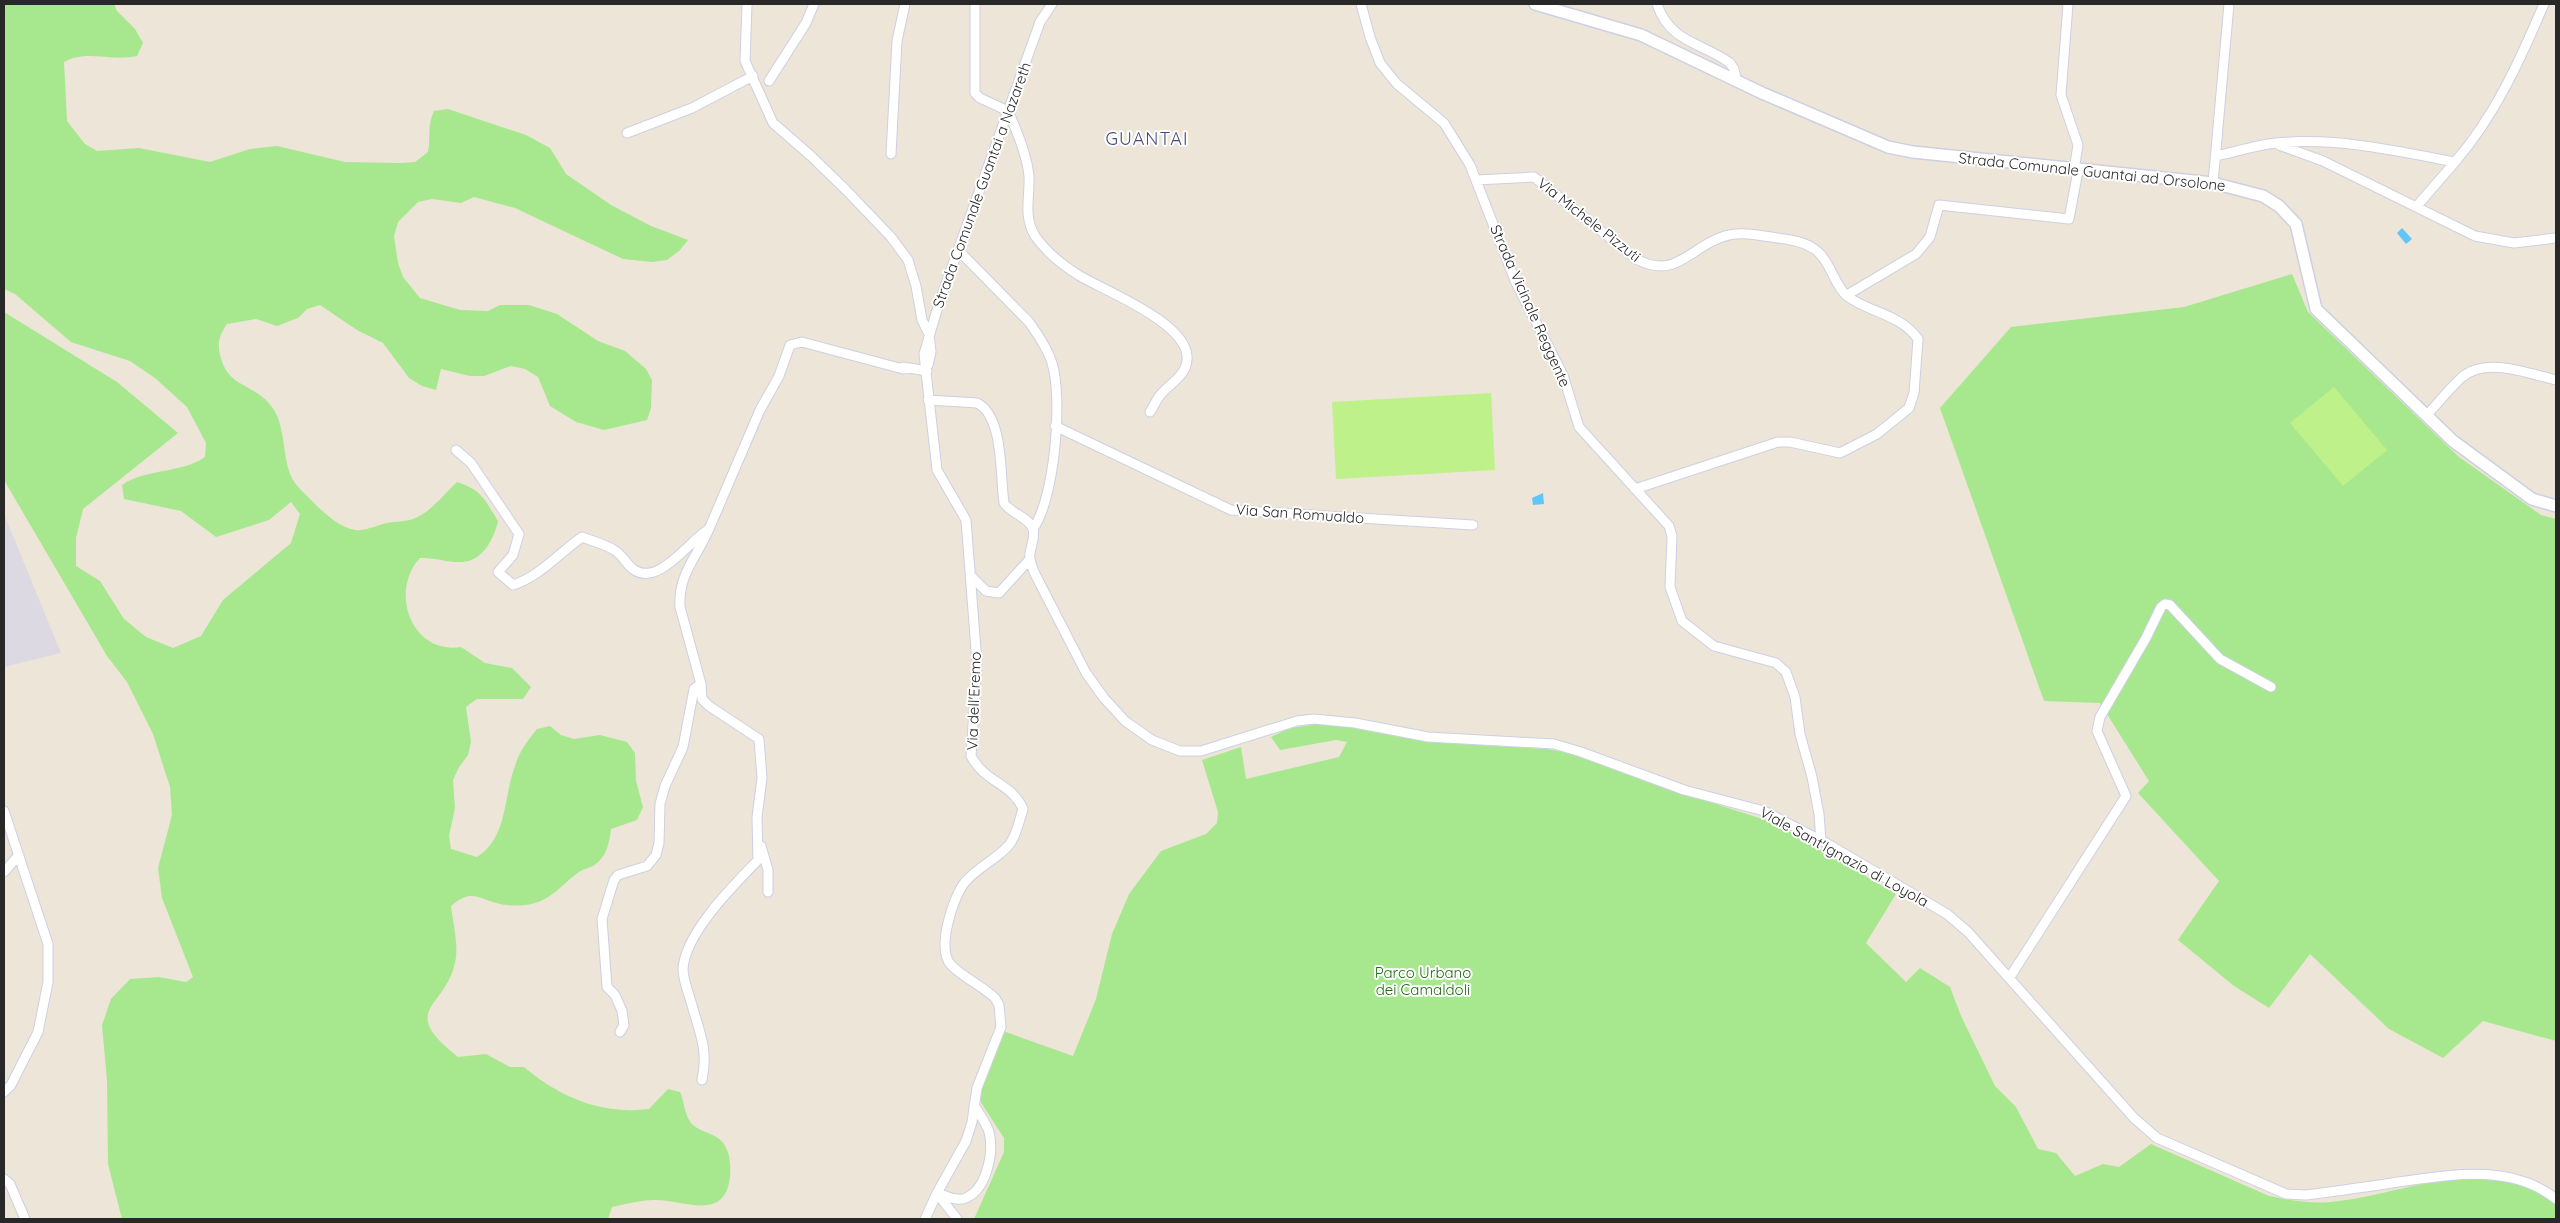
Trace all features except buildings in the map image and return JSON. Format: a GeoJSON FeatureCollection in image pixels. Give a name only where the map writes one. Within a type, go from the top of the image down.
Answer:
{"type":"FeatureCollection","features":[{"type":"Feature","properties":{"kind":"street"},"geometry":{"type":"LineString","coordinates":[[747,4],[745,61],[773,123],[818,162],[899,246],[908,260],[916,286],[922,320],[928,334]]}},
{"type":"Feature","properties":{"kind":"street"},"geometry":{"type":"LineString","coordinates":[[769,81],[806,23],[814,4]]}},
{"type":"Feature","properties":{"kind":"street"},"geometry":{"type":"LineString","coordinates":[[891,154],[897,41],[905,4]]}},
{"type":"Feature","properties":{"kind":"street"},"geometry":{"type":"LineString","coordinates":[[975,4],[975,93],[1008,111],[1027,164],[1029,177],[1027,213],[1035,235],[1050,255],[1080,276],[1160,319],[1178,338],[1186,352],[1188,360],[1184,369],[1177,380],[1162,394],[1150,412]]}},
{"type":"Feature","properties":{"kind":"street","name":"Strada Comunale Guantai a Nazareth"},"geometry":{"type":"LineString","coordinates":[[928,334],[1040,22],[1052,4]]}},
{"type":"Feature","properties":{"kind":"street","name":"Strada Vicinale Reggente"},"geometry":{"type":"LineString","coordinates":[[1361,4],[1370,37],[1380,63],[1397,84],[1444,123],[1470,165],[1516,283],[1563,375],[1579,427],[1669,526],[1672,536],[1670,588],[1682,621],[1714,646],[1776,663],[1786,672],[1795,697],[1800,734],[1818,805],[1821,841]]}},
{"type":"Feature","properties":{"kind":"street","name":"Strada Comunale Guantai ad Orsolone"},"geometry":{"type":"LineString","coordinates":[[1535,4],[1641,35],[1762,93],[1888,147],[1913,152],[2213,183],[2263,196],[2279,206],[2296,224],[2316,309],[2453,441],[2532,499],[2556,506]]}},
{"type":"Feature","properties":{"kind":"street"},"geometry":{"type":"LineString","coordinates":[[1657,4],[1670,29],[1681,38],[1730,63],[1734,69],[1736,79]]}},
{"type":"Feature","properties":{"kind":"street"},"geometry":{"type":"LineString","coordinates":[[1847,296],[1916,254],[1930,237],[1939,205],[2069,219],[2078,145],[2061,96],[2068,4]]}},
{"type":"Feature","properties":{"kind":"street"},"geometry":{"type":"LineString","coordinates":[[2213,183],[2229,4]]}},
{"type":"Feature","properties":{"kind":"street"},"geometry":{"type":"LineString","coordinates":[[2416,207],[2476,139],[2492,113],[2544,4]]}},
{"type":"Feature","properties":{"kind":"street"},"geometry":{"type":"LineString","coordinates":[[627,133],[692,108],[753,76]]}},
{"type":"Feature","properties":{"kind":"street"},"geometry":{"type":"LineString","coordinates":[[2216,156],[2274,143],[2328,142],[2374,146],[2456,162]]}},
{"type":"Feature","properties":{"kind":"street"},"geometry":{"type":"LineString","coordinates":[[2274,143],[2323,161],[2475,236],[2493,241],[2514,243],[2556,238]]}},
{"type":"Feature","properties":{"kind":"street","name":"Via Michele Pizzuti"},"geometry":{"type":"LineString","coordinates":[[1476,180],[1534,177],[1636,259],[1654,266],[1674,266],[1721,237],[1738,233],[1806,244],[1818,252],[1825,260],[1847,296]]}},
{"type":"Feature","properties":{"kind":"street"},"geometry":{"type":"LineString","coordinates":[[928,400],[967,401],[982,405],[988,414],[999,447],[1004,503],[1009,511],[1029,522],[1033,529],[1042,514],[1053,468],[1056,402],[1053,365],[1039,336],[1029,322],[958,250]]}},
{"type":"Feature","properties":{"kind":"street"},"geometry":{"type":"LineString","coordinates":[[1635,489],[1778,442],[1790,442],[1840,453],[1877,434],[1909,408],[1914,393],[1918,339],[1911,329],[1897,320],[1847,296]]}},
{"type":"Feature","properties":{"kind":"street","name":"Via dell'Eremo"},"geometry":{"type":"LineString","coordinates":[[925,1219],[966,1141],[984,1066],[1000,1027],[1001,1018],[995,998],[950,964],[946,956],[945,942],[955,900],[964,883],[1010,844],[1017,829],[1022,809],[1014,793],[986,775],[977,767],[972,756],[977,663],[972,577],[966,520],[937,470],[924,354],[928,334]]}},
{"type":"Feature","properties":{"kind":"street"},"geometry":{"type":"LineString","coordinates":[[702,1080],[705,1064],[704,1045],[684,976],[684,959],[696,932],[758,860],[757,818],[762,778],[759,739],[709,706],[702,699],[701,684],[680,607],[679,595],[693,556],[709,529],[760,410],[779,376],[790,346],[802,342],[903,370],[903,367],[927,370]]}},
{"type":"Feature","properties":{"kind":"street"},"geometry":{"type":"LineString","coordinates":[[2427,415],[2463,376],[2482,368],[2508,369],[2556,380]]}},
{"type":"Feature","properties":{"kind":"street","name":"Via San Romualdo"},"geometry":{"type":"LineString","coordinates":[[1055,426],[1231,510],[1473,525]]}},
{"type":"Feature","properties":{"kind":"street"},"geometry":{"type":"LineString","coordinates":[[456,450],[472,463],[519,534],[513,555],[498,572],[512,585],[538,574],[582,537],[615,550],[632,569],[641,574],[649,574],[659,570],[688,549],[698,535],[709,529]]}},
{"type":"Feature","properties":{"kind":"street","name":"Viale Sant'Ignazio di Loyola"},"geometry":{"type":"LineString","coordinates":[[1033,529],[1033,546],[1030,559],[1035,574],[1086,673],[1104,698],[1125,721],[1152,740],[1180,751],[1201,751],[1297,721],[1314,719],[1355,723],[1428,736],[1554,744],[1582,752],[1684,790],[1764,811],[1821,841],[1947,914],[1968,932],[2150,1133],[2157,1138],[2286,1194],[2306,1195],[2456,1174],[2485,1174],[2520,1179],[2543,1188],[2556,1199]]}},
{"type":"Feature","properties":{"kind":"street"},"geometry":{"type":"LineString","coordinates":[[972,577],[986,591],[999,593],[1030,559]]}},
{"type":"Feature","properties":{"kind":"street"},"geometry":{"type":"LineString","coordinates":[[2010,977],[2126,796],[2097,731],[2100,717],[2146,638],[2161,607],[2165,604],[2170,605],[2220,659],[2271,687]]}},
{"type":"Feature","properties":{"kind":"street"},"geometry":{"type":"LineString","coordinates":[[620,1032],[624,1025],[622,1011],[607,987],[602,927],[605,908],[618,875],[647,866],[656,854],[659,844],[663,795],[683,747],[694,688],[701,684]]}},
{"type":"Feature","properties":{"kind":"street"},"geometry":{"type":"LineString","coordinates":[[4,811],[48,944],[48,982],[38,1032],[11,1085],[4,1092]]}},
{"type":"Feature","properties":{"kind":"street"},"geometry":{"type":"LineString","coordinates":[[758,839],[768,870],[768,892]]}},
{"type":"Feature","properties":{"kind":"street"},"geometry":{"type":"LineString","coordinates":[[4,872],[19,855]]}},
{"type":"Feature","properties":{"kind":"street"},"geometry":{"type":"LineString","coordinates":[[937,1193],[956,1199],[964,1199],[979,1186],[986,1172],[990,1156],[990,1135],[986,1122],[974,1105]]}},
{"type":"Feature","properties":{"kind":"street"},"geometry":{"type":"LineString","coordinates":[[4,1179],[10,1184],[25,1219]]}},
{"type":"Feature","properties":{"kind":"street"},"geometry":{"type":"LineString","coordinates":[[937,1193],[957,1219]]}},
{"type":"Feature","properties":{"kind":"shaded area"},"geometry":{"type":"Polygon","coordinates":[[[4,514],[61,653],[4,667],[4,514]]]}},
{"type":"Feature","properties":{"kind":"green space"},"geometry":{"type":"Polygon","coordinates":[[[4,4],[114,4],[117,11],[135,29],[143,43],[137,56],[117,58],[81,56],[64,62],[67,121],[85,144],[97,151],[139,148],[210,162],[250,149],[277,146],[345,162],[415,162],[428,152],[430,126],[434,111],[448,109],[526,135],[550,148],[566,174],[611,205],[651,226],[688,240],[679,251],[667,260],[652,262],[623,259],[515,208],[474,197],[461,203],[432,199],[418,202],[398,222],[394,236],[398,263],[403,277],[420,298],[460,310],[488,311],[500,305],[529,305],[557,314],[598,341],[625,351],[646,369],[652,380],[651,408],[647,420],[604,430],[576,422],[550,406],[538,377],[525,369],[511,366],[484,376],[470,376],[441,369],[436,390],[422,386],[409,378],[383,343],[357,330],[320,305],[307,309],[298,318],[277,326],[256,319],[227,324],[221,335],[219,346],[220,355],[229,374],[235,380],[265,399],[272,407],[280,423],[288,468],[293,480],[313,502],[341,525],[361,530],[413,519],[431,508],[457,482],[478,492],[498,521],[490,542],[476,558],[457,562],[420,558],[411,572],[406,587],[406,603],[410,618],[418,631],[429,641],[444,647],[461,647],[485,663],[512,668],[531,687],[523,699],[477,699],[466,707],[471,742],[468,755],[459,767],[453,780],[455,808],[449,836],[451,849],[477,857],[487,849],[499,828],[517,761],[524,746],[537,729],[550,726],[561,735],[574,739],[600,735],[627,742],[635,753],[636,781],[643,807],[637,820],[611,829],[606,850],[598,862],[579,872],[551,895],[538,902],[524,905],[508,905],[470,896],[464,897],[451,906],[456,942],[455,963],[450,978],[430,1009],[428,1018],[430,1029],[458,1057],[486,1054],[510,1067],[524,1067],[537,1078],[582,1102],[615,1109],[649,1109],[668,1089],[680,1092],[691,1123],[720,1140],[728,1151],[730,1177],[726,1191],[720,1200],[711,1204],[701,1205],[654,1200],[638,1201],[612,1207],[608,1219],[122,1219],[108,1164],[107,1081],[102,1025],[111,999],[130,979],[159,977],[186,982],[193,977],[162,898],[158,868],[172,815],[170,787],[153,734],[127,682],[107,656],[4,480],[4,312],[117,382],[178,433],[83,509],[76,538],[76,566],[100,581],[124,619],[146,637],[173,648],[201,636],[223,600],[291,543],[300,514],[291,502],[269,520],[216,537],[181,511],[124,499],[122,485],[142,476],[185,466],[205,457],[206,443],[187,407],[155,378],[130,361],[71,342],[15,294],[4,289],[4,4]]]}},
{"type":"Feature","properties":{"kind":"green space"},"geometry":{"type":"Polygon","coordinates":[[[2292,274],[2308,312],[2459,457],[2541,515],[2556,519],[2556,1041],[2483,1021],[2443,1058],[2389,1029],[2310,954],[2269,1008],[2234,986],[2178,940],[2219,881],[2138,793],[2149,781],[2100,703],[2044,701],[1940,408],[2011,327],[2184,307],[2292,274]]]}},
{"type":"Feature","properties":{"kind":"green space"},"geometry":{"type":"Polygon","coordinates":[[[2334,387],[2387,450],[2343,486],[2290,423],[2334,387]]]}},
{"type":"Feature","properties":{"kind":"green space"},"geometry":{"type":"Polygon","coordinates":[[[1491,393],[1495,470],[1336,479],[1332,402],[1491,393]]]}},
{"type":"Feature","properties":{"kind":"green space","name":"Parco Urbano dei Camaldoli"},"geometry":{"type":"Polygon","coordinates":[[[1326,723],[1431,742],[1548,749],[1573,754],[1672,790],[1775,823],[1896,894],[1866,943],[1906,982],[1920,968],[1950,987],[1961,1016],[1995,1086],[2016,1107],[2038,1149],[2056,1153],[2075,1176],[2103,1164],[2119,1167],[2151,1144],[2269,1196],[2284,1199],[2330,1202],[2432,1182],[2458,1178],[2484,1178],[2509,1181],[2540,1192],[2556,1204],[2556,1219],[974,1219],[1004,1152],[1004,1138],[980,1101],[982,1087],[1003,1031],[1073,1056],[1096,999],[1112,934],[1129,894],[1161,851],[1206,834],[1217,823],[1218,812],[1202,760],[1241,747],[1246,779],[1339,757],[1347,742],[1336,740],[1280,750],[1271,737],[1290,728],[1326,723]]]}},
{"type":"Feature","properties":{"kind":"water"},"geometry":{"type":"Polygon","coordinates":[[[2402,228],[2412,239],[2406,244],[2397,233],[2402,228]]]}},
{"type":"Feature","properties":{"kind":"water"},"geometry":{"type":"Polygon","coordinates":[[[1543,493],[1544,504],[1533,505],[1532,498],[1543,493]]]}},
{"type":"Feature","properties":{"kind":"district","name":"GUANTAI"},"geometry":{"type":"Point","coordinates":[1147,139]}}]}
